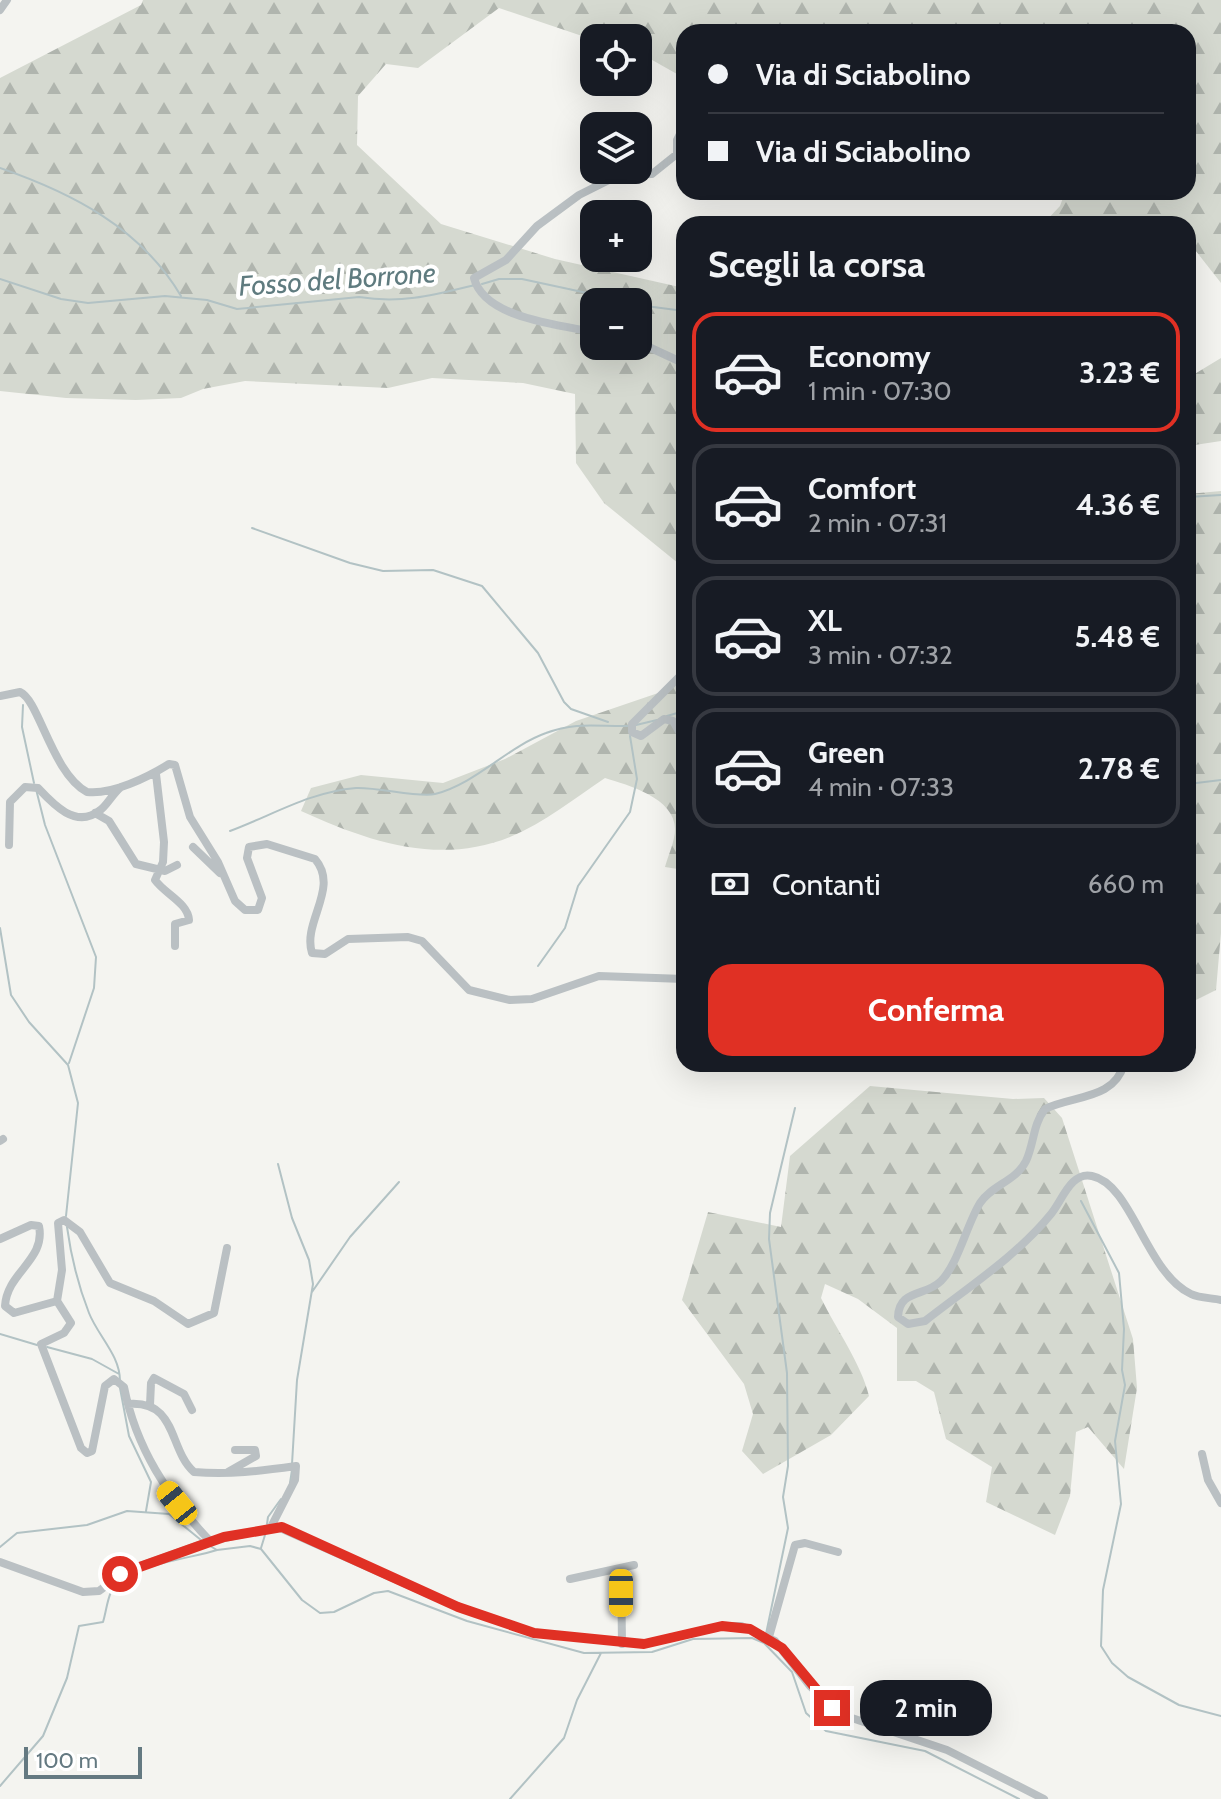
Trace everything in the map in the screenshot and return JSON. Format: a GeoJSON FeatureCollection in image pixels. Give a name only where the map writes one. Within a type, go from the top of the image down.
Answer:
{"type":"FeatureCollection","features":[{"type":"Feature","properties":{"kind":"street"},"geometry":{"type":"LineString","coordinates":[[0,10],[7,0]]}},
{"type":"Feature","properties":{"kind":"street"},"geometry":{"type":"LineString","coordinates":[[580,329],[534,320],[493,304],[476,285],[474,278],[506,260],[537,226],[579,195],[619,175],[652,174],[676,155]]}},
{"type":"Feature","properties":{"kind":"street"},"geometry":{"type":"LineString","coordinates":[[652,349],[676,360]]}},
{"type":"Feature","properties":{"kind":"street"},"geometry":{"type":"LineString","coordinates":[[676,680],[632,727],[641,736],[664,719],[673,721],[676,726]]}},
{"type":"Feature","properties":{"kind":"street"},"geometry":{"type":"LineString","coordinates":[[0,696],[20,692],[30,699],[44,736],[76,785],[92,793],[156,774],[169,764],[177,767],[190,817],[237,904],[255,911],[261,907],[262,898],[247,858],[249,847],[261,843],[307,853],[320,864],[323,876],[309,941],[312,953],[325,954],[348,939],[408,937],[422,941],[469,990],[502,999],[532,999],[599,976],[676,979]]}},
{"type":"Feature","properties":{"kind":"street"},"geometry":{"type":"LineString","coordinates":[[156,774],[164,837],[163,862],[157,869],[155,880],[164,893],[187,907],[189,915],[189,920],[175,924],[175,946]]}},
{"type":"Feature","properties":{"kind":"street"},"geometry":{"type":"LineString","coordinates":[[9,845],[10,802],[25,787],[38,788],[61,811],[80,816],[95,813],[128,782]]}},
{"type":"Feature","properties":{"kind":"street"},"geometry":{"type":"LineString","coordinates":[[95,813],[109,821],[136,864],[165,871],[177,865]]}},
{"type":"Feature","properties":{"kind":"street"},"geometry":{"type":"LineString","coordinates":[[193,847],[226,880]]}},
{"type":"Feature","properties":{"kind":"street"},"geometry":{"type":"LineString","coordinates":[[1121,1072],[1117,1082],[1104,1091],[1045,1109],[1018,1173],[982,1200],[943,1280],[929,1290],[907,1296],[899,1306],[898,1317],[908,1324],[925,1321],[1035,1231],[1074,1180],[1089,1174],[1106,1180],[1119,1193],[1147,1248],[1178,1285],[1192,1295],[1221,1300]]}},
{"type":"Feature","properties":{"kind":"street"},"geometry":{"type":"LineString","coordinates":[[210,1541],[163,1486],[128,1404],[124,1387],[114,1379],[105,1386],[92,1451],[87,1453],[81,1448],[41,1344],[64,1333],[71,1323],[57,1301],[62,1270],[58,1223],[64,1220],[80,1232],[110,1283],[154,1301],[188,1324],[214,1313],[227,1248]]}},
{"type":"Feature","properties":{"kind":"street"},"geometry":{"type":"LineString","coordinates":[[0,1239],[31,1225],[39,1226],[42,1239],[38,1251],[16,1275],[8,1291],[7,1311],[19,1312],[57,1301]]}},
{"type":"Feature","properties":{"kind":"street"},"geometry":{"type":"LineString","coordinates":[[192,1410],[181,1391],[154,1378],[150,1405],[175,1435],[191,1470],[245,1475],[296,1466],[295,1480],[271,1527]]}},
{"type":"Feature","properties":{"kind":"street"},"geometry":{"type":"LineString","coordinates":[[128,1404],[150,1405]]}},
{"type":"Feature","properties":{"kind":"street"},"geometry":{"type":"LineString","coordinates":[[228,1472],[256,1456],[255,1450],[250,1448],[235,1450]]}},
{"type":"Feature","properties":{"kind":"street"},"geometry":{"type":"LineString","coordinates":[[1202,1454],[1208,1480],[1221,1503]]}},
{"type":"Feature","properties":{"kind":"street"},"geometry":{"type":"LineString","coordinates":[[0,1562],[89,1593],[99,1591],[126,1571],[210,1541],[271,1527],[288,1529],[458,1607],[511,1626],[560,1637],[650,1644],[731,1625],[769,1637],[782,1648],[810,1686],[840,1714],[947,1750],[1044,1799]]}},
{"type":"Feature","properties":{"kind":"street"},"geometry":{"type":"LineString","coordinates":[[769,1637],[795,1545],[801,1542],[838,1552]]}},
{"type":"Feature","properties":{"kind":"street"},"geometry":{"type":"LineString","coordinates":[[570,1579],[634,1565]]}},
{"type":"Feature","properties":{"kind":"street"},"geometry":{"type":"LineString","coordinates":[[621,1568],[622,1644]]}},
{"type":"Feature","properties":{"kind":"green space"},"geometry":{"type":"Polygon","coordinates":[[[143,0],[1221,0],[1221,283],[1196,251],[1196,216],[1051,216],[1062,200],[1196,200],[1196,24],[676,24],[676,73],[652,60],[652,24],[580,24],[580,35],[499,8],[418,68],[386,64],[358,96],[357,145],[441,224],[580,265],[580,272],[613,272],[676,286],[676,562],[604,503],[576,463],[575,394],[523,383],[432,378],[388,388],[245,381],[203,389],[181,398],[136,400],[66,398],[0,391],[0,78],[141,5],[143,0]]]}},
{"type":"Feature","properties":{"kind":"green space"},"geometry":{"type":"Polygon","coordinates":[[[1221,358],[1221,441],[1196,445],[1196,373],[1221,358]]]}},
{"type":"Feature","properties":{"kind":"green space"},"geometry":{"type":"Polygon","coordinates":[[[1221,491],[1221,933],[1216,990],[1196,1000],[1196,493],[1221,491]]]}},
{"type":"Feature","properties":{"kind":"green space"},"geometry":{"type":"Polygon","coordinates":[[[676,684],[676,869],[665,867],[675,829],[667,809],[649,794],[605,778],[523,831],[483,845],[456,849],[403,846],[377,840],[301,811],[311,788],[361,775],[443,783],[505,759],[576,721],[664,691],[676,684]]]}},
{"type":"Feature","properties":{"kind":"green space"},"geometry":{"type":"Polygon","coordinates":[[[870,1086],[1013,1099],[1044,1098],[1062,1118],[1133,1339],[1137,1388],[1124,1469],[1088,1427],[1076,1432],[1070,1496],[1055,1535],[986,1502],[992,1467],[946,1439],[934,1392],[916,1381],[897,1381],[897,1328],[858,1299],[825,1284],[821,1298],[854,1359],[869,1396],[831,1435],[763,1474],[742,1451],[753,1414],[744,1384],[682,1300],[708,1212],[781,1227],[790,1156],[870,1086]]]}},
{"type":"Feature","properties":{"kind":"waterway"},"geometry":{"type":"LineString","coordinates":[[0,168],[53,189],[125,232],[165,272],[181,296]]}},
{"type":"Feature","properties":{"kind":"waterway","name":"Fosso del Borrone"},"geometry":{"type":"LineString","coordinates":[[0,279],[61,299],[88,303],[165,296],[207,300],[237,309],[359,297],[404,299],[475,285]]}},
{"type":"Feature","properties":{"kind":"waterway","name":"Fosso del Borrone"},"geometry":{"type":"LineString","coordinates":[[482,284],[499,279],[522,279],[580,291]]}},
{"type":"Feature","properties":{"kind":"waterway","name":"Fosso del Borrone"},"geometry":{"type":"LineString","coordinates":[[652,307],[676,310]]}},
{"type":"Feature","properties":{"kind":"waterway","name":"Fosso del Borrone"},"geometry":{"type":"LineString","coordinates":[[1196,497],[1221,495]]}},
{"type":"Feature","properties":{"kind":"waterway"},"geometry":{"type":"LineString","coordinates":[[252,528],[350,563],[383,571],[433,570],[482,586],[538,653],[564,702],[571,709],[608,722]]}},
{"type":"Feature","properties":{"kind":"waterway"},"geometry":{"type":"LineString","coordinates":[[23,705],[22,727],[34,783]]}},
{"type":"Feature","properties":{"kind":"waterway"},"geometry":{"type":"LineString","coordinates":[[667,716],[676,713]]}},
{"type":"Feature","properties":{"kind":"waterway"},"geometry":{"type":"LineString","coordinates":[[636,725],[657,720]]}},
{"type":"Feature","properties":{"kind":"waterway"},"geometry":{"type":"LineString","coordinates":[[230,831],[307,799],[339,790],[365,788],[435,794],[465,782],[518,747],[557,729],[630,726]]}},
{"type":"Feature","properties":{"kind":"waterway"},"geometry":{"type":"LineString","coordinates":[[538,966],[565,928],[578,886],[630,812],[637,779],[630,736]]}},
{"type":"Feature","properties":{"kind":"waterway"},"geometry":{"type":"LineString","coordinates":[[1196,783],[1221,780]]}},
{"type":"Feature","properties":{"kind":"waterway"},"geometry":{"type":"LineString","coordinates":[[36,789],[45,825],[96,957],[94,988],[69,1063]]}},
{"type":"Feature","properties":{"kind":"waterway"},"geometry":{"type":"LineString","coordinates":[[0,928],[11,995],[29,1022],[68,1065],[78,1103],[66,1216]]}},
{"type":"Feature","properties":{"kind":"waterway"},"geometry":{"type":"LineString","coordinates":[[766,1634],[788,1528],[783,1497],[788,1466],[787,1373],[769,1239],[770,1213],[795,1108]]}},
{"type":"Feature","properties":{"kind":"waterway"},"geometry":{"type":"LineString","coordinates":[[278,1164],[292,1218],[309,1260],[313,1284],[297,1380],[292,1464]]}},
{"type":"Feature","properties":{"kind":"waterway"},"geometry":{"type":"LineString","coordinates":[[312,1292],[350,1237],[399,1182]]}},
{"type":"Feature","properties":{"kind":"waterway"},"geometry":{"type":"LineString","coordinates":[[1081,1201],[1119,1273],[1124,1329],[1122,1370],[1125,1385],[1115,1441],[1121,1504],[1103,1590],[1101,1646],[1112,1663],[1128,1677],[1179,1705],[1221,1716]]}},
{"type":"Feature","properties":{"kind":"waterway"},"geometry":{"type":"LineString","coordinates":[[67,1227],[85,1302],[116,1363],[120,1381]]}},
{"type":"Feature","properties":{"kind":"waterway"},"geometry":{"type":"LineString","coordinates":[[0,1334],[37,1345]]}},
{"type":"Feature","properties":{"kind":"waterway"},"geometry":{"type":"LineString","coordinates":[[47,1347],[92,1359],[119,1374]]}},
{"type":"Feature","properties":{"kind":"waterway"},"geometry":{"type":"LineString","coordinates":[[120,1388],[129,1436],[151,1482],[146,1511]]}},
{"type":"Feature","properties":{"kind":"waterway"},"geometry":{"type":"LineString","coordinates":[[290,1483],[292,1470]]}},
{"type":"Feature","properties":{"kind":"waterway"},"geometry":{"type":"LineString","coordinates":[[267,1524],[268,1517],[281,1499]]}},
{"type":"Feature","properties":{"kind":"waterway"},"geometry":{"type":"LineString","coordinates":[[0,1547],[17,1533],[87,1525],[127,1511],[169,1514],[201,1540]]}},
{"type":"Feature","properties":{"kind":"waterway"},"geometry":{"type":"LineString","coordinates":[[261,1548],[265,1535]]}},
{"type":"Feature","properties":{"kind":"waterway"},"geometry":{"type":"LineString","coordinates":[[210,1546],[217,1550],[250,1546],[261,1549],[302,1600],[320,1613],[334,1612],[374,1593],[388,1591],[467,1621],[584,1653],[652,1652],[693,1639],[752,1638],[764,1643],[792,1672],[806,1713],[826,1731],[925,1751],[1019,1799]]}},
{"type":"Feature","properties":{"kind":"waterway"},"geometry":{"type":"LineString","coordinates":[[0,1786],[43,1736],[67,1678],[79,1626],[103,1622],[111,1592],[118,1583],[143,1569],[217,1550]]}},
{"type":"Feature","properties":{"kind":"waterway"},"geometry":{"type":"LineString","coordinates":[[510,1799],[564,1738],[577,1700],[601,1653]]}},
{"type":"Feature","properties":{"kind":"route"},"geometry":{"type":"LineString","coordinates":[[120,1574],[210,1541],[282,1527],[458,1607],[534,1633],[644,1644],[722,1626],[741,1626],[769,1637],[782,1648],[810,1686],[832,1708]]}}]}
